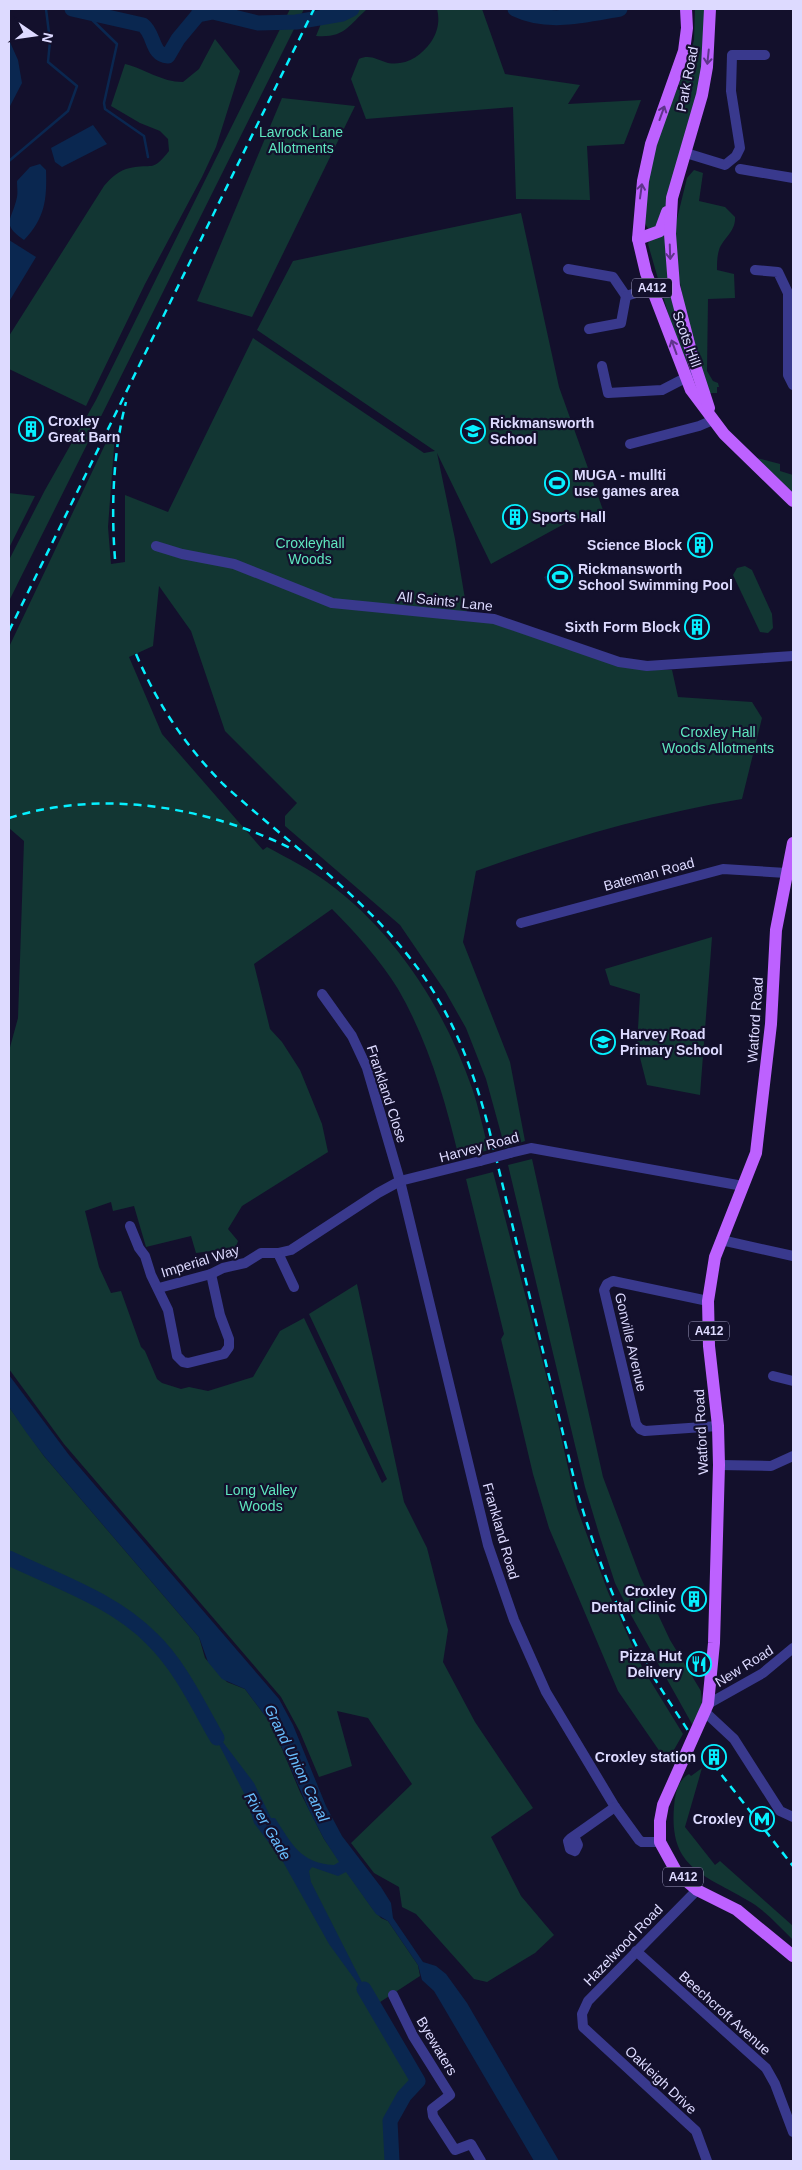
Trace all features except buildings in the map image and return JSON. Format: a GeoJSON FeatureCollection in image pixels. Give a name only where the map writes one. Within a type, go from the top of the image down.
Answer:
{"type":"FeatureCollection","features":[{"type":"Feature","properties":{"kind":"main road","name":"Park Road"},"geometry":{"type":"LineString","coordinates":[[651,144],[684,51],[687,28],[686,9]]}},
{"type":"Feature","properties":{"kind":"main road","name":"Park Road"},"geometry":{"type":"LineString","coordinates":[[686,153],[702,94],[707,67],[710,9]]}},
{"type":"Feature","properties":{"kind":"main road","name":"Scots Hill"},"geometry":{"type":"LineString","coordinates":[[651,144],[640,197],[638,239],[646,273],[691,374]]}},
{"type":"Feature","properties":{"kind":"main road","name":"Scots Hill"},"geometry":{"type":"LineString","coordinates":[[686,153],[672,198],[670,234],[671,269],[691,374],[691,390],[724,434],[793,501]]}},
{"type":"Feature","properties":{"kind":"main road","name":"A412"},"geometry":{"type":"LineString","coordinates":[[638,239],[660,231],[672,198]]}},
{"type":"Feature","properties":{"kind":"main road","name":"Watford Road"},"geometry":{"type":"LineString","coordinates":[[660,1842],[660,1821],[663,1805],[707,1708],[715,1632],[719,1465],[718,1426],[709,1346],[708,1301],[715,1258],[754,1161],[758,1141],[771,1024],[776,930],[793,843]]}},
{"type":"Feature","properties":{"kind":"main road","name":"A412"},"geometry":{"type":"LineString","coordinates":[[660,1842],[678,1873],[697,1890],[737,1910],[793,1956]]}},
{"type":"Feature","properties":{"kind":"street"},"geometry":{"type":"LineString","coordinates":[[686,153],[725,165],[736,156],[740,148],[731,91],[732,55],[765,55]]}},
{"type":"Feature","properties":{"kind":"street"},"geometry":{"type":"LineString","coordinates":[[740,169],[793,178]]}},
{"type":"Feature","properties":{"kind":"street"},"geometry":{"type":"LineString","coordinates":[[568,269],[612,277],[626,296],[621,323],[589,329]]}},
{"type":"Feature","properties":{"kind":"street"},"geometry":{"type":"LineString","coordinates":[[755,270],[778,272],[791,292],[788,375],[793,385]]}},
{"type":"Feature","properties":{"kind":"street"},"geometry":{"type":"LineString","coordinates":[[626,296],[652,288]]}},
{"type":"Feature","properties":{"kind":"street"},"geometry":{"type":"LineString","coordinates":[[602,366],[608,393],[662,390],[691,374]]}},
{"type":"Feature","properties":{"kind":"street"},"geometry":{"type":"LineString","coordinates":[[630,444],[699,426],[713,420]]}},
{"type":"Feature","properties":{"kind":"street","name":"All Saints' Lane"},"geometry":{"type":"LineString","coordinates":[[156,546],[182,554],[234,564],[332,603],[494,619],[619,662],[647,666],[793,656]]}},
{"type":"Feature","properties":{"kind":"street","name":"Bateman Road"},"geometry":{"type":"LineString","coordinates":[[521,922],[722,869],[786,873]]}},
{"type":"Feature","properties":{"kind":"street","name":"Frankland Close"},"geometry":{"type":"LineString","coordinates":[[322,994],[352,1036],[367,1068],[400,1182]]}},
{"type":"Feature","properties":{"kind":"street","name":"Harvey Road"},"geometry":{"type":"LineString","coordinates":[[278,1253],[292,1250],[378,1194],[400,1182],[531,1148],[743,1186]]}},
{"type":"Feature","properties":{"kind":"street","name":"Frankland Road"},"geometry":{"type":"LineString","coordinates":[[400,1182],[488,1545],[514,1620],[546,1692],[615,1808],[639,1840],[642,1842],[660,1842]]}},
{"type":"Feature","properties":{"kind":"street"},"geometry":{"type":"LineString","coordinates":[[130,1226],[168,1310],[180,1360],[188,1363],[224,1354],[228,1350],[229,1339],[220,1315],[211,1274]]}},
{"type":"Feature","properties":{"kind":"street"},"geometry":{"type":"LineString","coordinates":[[721,1240],[793,1256]]}},
{"type":"Feature","properties":{"kind":"street","name":"Imperial Way"},"geometry":{"type":"LineString","coordinates":[[159,1288],[245,1263],[261,1253],[278,1253]]}},
{"type":"Feature","properties":{"kind":"street"},"geometry":{"type":"LineString","coordinates":[[278,1253],[294,1287]]}},
{"type":"Feature","properties":{"kind":"street","name":"Gonville Avenue"},"geometry":{"type":"LineString","coordinates":[[708,1301],[613,1281],[607,1284],[604,1290],[636,1424],[640,1429],[645,1431],[718,1426]]}},
{"type":"Feature","properties":{"kind":"street"},"geometry":{"type":"LineString","coordinates":[[773,1376],[793,1381]]}},
{"type":"Feature","properties":{"kind":"street"},"geometry":{"type":"LineString","coordinates":[[719,1465],[771,1466],[793,1456]]}},
{"type":"Feature","properties":{"kind":"street","name":"New Road"},"geometry":{"type":"LineString","coordinates":[[707,1708],[763,1673],[793,1648]]}},
{"type":"Feature","properties":{"kind":"street"},"geometry":{"type":"LineString","coordinates":[[707,1708],[734,1739],[780,1811],[793,1817]]}},
{"type":"Feature","properties":{"kind":"street"},"geometry":{"type":"LineString","coordinates":[[574,1836],[615,1808]]}},
{"type":"Feature","properties":{"kind":"street","name":"Hazelwood Road"},"geometry":{"type":"LineString","coordinates":[[583,2027],[582,2014],[588,2001],[697,1890]]}},
{"type":"Feature","properties":{"kind":"street","name":"Beechcroft Avenue"},"geometry":{"type":"LineString","coordinates":[[636,1952],[766,2068],[775,2084],[793,2132]]}},
{"type":"Feature","properties":{"kind":"street","name":"Byewaters"},"geometry":{"type":"LineString","coordinates":[[393,1995],[413,2036],[450,2096],[432,2109],[433,2116],[456,2150],[471,2144],[481,2161]]}},
{"type":"Feature","properties":{"kind":"street","name":"Oakleigh Drive"},"geometry":{"type":"LineString","coordinates":[[583,2027],[696,2131],[707,2161]]}},
{"type":"Feature","properties":{"kind":"green space"},"geometry":{"type":"Polygon","coordinates":[[[290,9],[304,9],[9,601],[9,560],[45,490],[96,400],[290,9]]]}},
{"type":"Feature","properties":{"kind":"green space"},"geometry":{"type":"Polygon","coordinates":[[[327,9],[367,9],[340,33],[316,36],[327,9]]]}},
{"type":"Feature","properties":{"kind":"green space"},"geometry":{"type":"Polygon","coordinates":[[[437,9],[482,9],[505,74],[580,85],[568,104],[641,100],[624,144],[587,146],[590,200],[516,199],[513,107],[366,119],[351,79],[359,59],[370,57],[395,64],[418,56],[431,42],[437,30],[437,9]]]}},
{"type":"Feature","properties":{"kind":"green space"},"geometry":{"type":"Polygon","coordinates":[[[695,9],[706,9],[700,85],[660,226],[649,230],[644,222],[651,159],[667,112],[689,60],[694,40],[695,9]]]}},
{"type":"Feature","properties":{"kind":"green space"},"geometry":{"type":"Polygon","coordinates":[[[215,39],[240,71],[216,147],[145,284],[86,406],[9,369],[9,336],[104,186],[119,172],[130,168],[155,165],[169,151],[168,139],[160,131],[140,123],[111,106],[125,64],[161,78],[183,82],[199,69],[215,39]]]}},
{"type":"Feature","properties":{"kind":"green space","name":"Lavrock Lane Allotments"},"geometry":{"type":"Polygon","coordinates":[[[282,98],[355,106],[252,317],[197,301],[282,98]]]}},
{"type":"Feature","properties":{"kind":"green space"},"geometry":{"type":"Polygon","coordinates":[[[694,170],[703,173],[699,201],[725,207],[735,217],[733,227],[719,250],[717,270],[734,274],[735,298],[708,299],[707,371],[713,381],[718,383],[717,393],[709,393],[686,315],[676,261],[676,223],[687,178],[694,170]]]}},
{"type":"Feature","properties":{"kind":"green space"},"geometry":{"type":"Polygon","coordinates":[[[521,213],[559,387],[603,510],[564,524],[491,564],[437,453],[455,539],[467,611],[466,619],[491,621],[652,670],[672,670],[678,697],[752,702],[762,718],[742,799],[674,812],[607,829],[476,871],[463,942],[510,1062],[525,1141],[505,1148],[486,1079],[466,1028],[445,991],[400,925],[285,826],[285,816],[297,803],[225,731],[191,631],[159,586],[153,646],[129,657],[162,734],[263,850],[267,847],[327,882],[352,902],[395,948],[432,1001],[461,1058],[477,1103],[489,1150],[459,1158],[448,1114],[427,1050],[409,1009],[376,957],[332,909],[254,964],[270,1029],[282,1042],[300,1070],[322,1124],[328,1152],[242,1206],[228,1229],[238,1241],[233,1254],[221,1258],[219,1250],[196,1253],[191,1236],[146,1247],[134,1206],[113,1211],[111,1202],[85,1211],[99,1267],[111,1293],[121,1291],[141,1347],[145,1351],[157,1379],[162,1383],[181,1389],[189,1387],[208,1391],[253,1377],[280,1331],[304,1318],[382,1483],[387,1479],[309,1314],[357,1284],[404,1502],[427,1548],[448,1630],[443,1662],[475,1722],[533,1808],[491,1837],[521,1896],[554,1935],[535,1953],[487,1982],[474,1979],[416,1914],[402,1907],[399,1887],[374,1873],[351,1843],[412,1784],[368,1718],[337,1711],[352,1766],[319,1777],[300,1732],[281,1697],[64,1444],[9,1369],[9,1051],[18,1018],[24,841],[9,828],[9,647],[111,432],[115,434],[108,527],[111,564],[125,562],[125,495],[168,512],[253,338],[424,453],[435,451],[257,330],[293,261],[521,213]]]}},
{"type":"Feature","properties":{"kind":"green space"},"geometry":{"type":"Polygon","coordinates":[[[666,231],[669,285],[690,372],[671,324],[648,244],[649,241],[666,231]]]}},
{"type":"Feature","properties":{"kind":"green space"},"geometry":{"type":"Polygon","coordinates":[[[757,458],[780,464],[780,471],[793,475],[793,495],[757,458]]]}},
{"type":"Feature","properties":{"kind":"green space"},"geometry":{"type":"Polygon","coordinates":[[[9,493],[35,496],[9,548],[9,493]]]}},
{"type":"Feature","properties":{"kind":"green space"},"geometry":{"type":"Polygon","coordinates":[[[745,566],[752,570],[772,614],[773,628],[768,633],[760,632],[733,575],[737,568],[745,566]]]}},
{"type":"Feature","properties":{"kind":"green space"},"geometry":{"type":"Polygon","coordinates":[[[712,937],[700,1095],[647,1085],[637,1046],[640,994],[610,985],[605,969],[712,937]]]}},
{"type":"Feature","properties":{"kind":"green space"},"geometry":{"type":"Polygon","coordinates":[[[532,1159],[603,1477],[640,1576],[670,1640],[701,1691],[702,1703],[695,1723],[692,1724],[615,1583],[585,1487],[508,1165],[532,1159]]]}},
{"type":"Feature","properties":{"kind":"green space"},"geometry":{"type":"Polygon","coordinates":[[[493,1172],[554,1405],[577,1508],[608,1592],[643,1669],[683,1734],[667,1762],[618,1691],[549,1528],[533,1474],[501,1339],[504,1334],[466,1179],[493,1172]]]}},
{"type":"Feature","properties":{"kind":"green space"},"geometry":{"type":"Polygon","coordinates":[[[9,1407],[44,1456],[199,1637],[205,1658],[227,1682],[245,1689],[272,1725],[300,1792],[324,1839],[372,1908],[381,1918],[388,1921],[418,1965],[420,1976],[374,2006],[418,2081],[404,2096],[390,2121],[392,2161],[9,2161],[9,1407]]]}},
{"type":"Feature","properties":{"kind":"green space"},"geometry":{"type":"Polygon","coordinates":[[[702,1768],[685,1827],[715,1865],[720,1861],[793,1926],[793,1940],[759,1908],[703,1875],[692,1867],[683,1856],[677,1844],[674,1827],[676,1793],[679,1784],[685,1777],[689,1774],[691,1776],[702,1768]]]}},
{"type":"Feature","properties":{"kind":"water"},"geometry":{"type":"Polygon","coordinates":[[[9,40],[18,60],[22,83],[9,108],[9,40]]]}},
{"type":"Feature","properties":{"kind":"water"},"geometry":{"type":"Polygon","coordinates":[[[93,125],[107,144],[62,167],[55,162],[51,148],[93,125]]]}},
{"type":"Feature","properties":{"kind":"water"},"geometry":{"type":"Polygon","coordinates":[[[40,164],[46,170],[45,200],[36,224],[24,240],[10,225],[17,195],[17,181],[30,167],[40,164]]]}},
{"type":"Feature","properties":{"kind":"water"},"geometry":{"type":"Polygon","coordinates":[[[9,240],[36,257],[10,300],[9,300],[9,240]]]}},
{"type":"Feature","properties":{"kind":"water","name":"Rickmansworth School Swimming Pool"},"geometry":{"type":"Polygon","coordinates":[[[569,564],[575,576],[551,589],[544,577],[569,564]]]}},
{"type":"Feature","properties":{"kind":"water","name":"Grand Union Canal"},"geometry":{"type":"Polygon","coordinates":[[[9,1375],[69,1455],[279,1699],[293,1725],[326,1806],[342,1836],[381,1887],[391,1903],[393,1918],[423,1962],[436,1966],[446,1974],[467,2003],[559,2161],[534,2161],[434,1991],[422,1980],[418,1965],[388,1921],[376,1914],[346,1872],[338,1876],[312,1867],[309,1871],[311,1882],[374,2006],[329,1944],[282,1860],[254,1823],[246,1797],[207,1721],[254,1783],[271,1818],[275,1818],[292,1844],[305,1856],[313,1860],[334,1865],[339,1862],[309,1810],[272,1725],[245,1689],[222,1679],[208,1662],[199,1637],[44,1456],[9,1407],[9,1375]]]}},
{"type":"Feature","properties":{"kind":"waterway"},"geometry":{"type":"LineString","coordinates":[[9,161],[68,111],[77,86],[48,62],[50,41],[46,9]]}},
{"type":"Feature","properties":{"kind":"waterway"},"geometry":{"type":"LineString","coordinates":[[72,9],[143,25],[159,52],[168,56],[178,39],[198,15],[213,12],[258,23],[296,22],[342,14],[352,9]]}},
{"type":"Feature","properties":{"kind":"waterway"},"geometry":{"type":"LineString","coordinates":[[192,9],[198,15]]}},
{"type":"Feature","properties":{"kind":"waterway"},"geometry":{"type":"LineString","coordinates":[[515,9],[540,17],[553,18],[580,16],[620,9]]}},
{"type":"Feature","properties":{"kind":"waterway"},"geometry":{"type":"LineString","coordinates":[[83,11],[117,44],[104,103],[105,109],[144,136],[148,157]]}},
{"type":"Feature","properties":{"kind":"waterway","name":"River Gade"},"geometry":{"type":"LineString","coordinates":[[9,1558],[84,1592],[103,1602],[137,1625],[171,1661],[188,1686],[217,1738]]}},
{"type":"Feature","properties":{"kind":"waterway","name":"River Gade"},"geometry":{"type":"LineString","coordinates":[[364,1989],[418,2081],[404,2096],[390,2121],[392,2161]]}},
{"type":"Feature","properties":{"kind":"railway"},"geometry":{"type":"LineString","coordinates":[[9,631],[314,9]]}},
{"type":"Feature","properties":{"kind":"railway"},"geometry":{"type":"LineString","coordinates":[[115,559],[113,520],[114,480],[118,440],[126,402]]}},
{"type":"Feature","properties":{"kind":"railway"},"geometry":{"type":"LineString","coordinates":[[136,654],[163,707],[196,754],[223,784],[326,872],[376,919],[419,970],[453,1026],[477,1087],[489,1129],[577,1491],[590,1531],[611,1590],[637,1647],[655,1680],[689,1732]]}},
{"type":"Feature","properties":{"kind":"railway"},"geometry":{"type":"LineString","coordinates":[[9,818],[44,809],[80,805],[152,806],[188,812],[223,822],[257,833],[290,848]]}},
{"type":"Feature","properties":{"kind":"railway"},"geometry":{"type":"LineString","coordinates":[[713,1764],[793,1866]]}},
{"type":"Feature","properties":{"kind":"place","name":"Croxley Great Barn"},"geometry":{"type":"Point","coordinates":[31,429]}},
{"type":"Feature","properties":{"kind":"place","name":"Rickmansworth School"},"geometry":{"type":"Point","coordinates":[473,431]}},
{"type":"Feature","properties":{"kind":"place","name":"MUGA - mullti use games area"},"geometry":{"type":"Point","coordinates":[557,483]}},
{"type":"Feature","properties":{"kind":"place","name":"Sports Hall"},"geometry":{"type":"Point","coordinates":[515,517]}},
{"type":"Feature","properties":{"kind":"place","name":"Science Block"},"geometry":{"type":"Point","coordinates":[700,545]}},
{"type":"Feature","properties":{"kind":"place","name":"Rickmansworth School Swimming Pool"},"geometry":{"type":"Point","coordinates":[560,577]}},
{"type":"Feature","properties":{"kind":"place","name":"Sixth Form Block"},"geometry":{"type":"Point","coordinates":[697,627]}},
{"type":"Feature","properties":{"kind":"place","name":"Harvey Road Primary School"},"geometry":{"type":"Point","coordinates":[603,1042]}},
{"type":"Feature","properties":{"kind":"place","name":"Croxley Dental Clinic"},"geometry":{"type":"Point","coordinates":[694,1599]}},
{"type":"Feature","properties":{"kind":"place","name":"Pizza Hut Delivery"},"geometry":{"type":"Point","coordinates":[699,1664]}},
{"type":"Feature","properties":{"kind":"place","name":"Croxley station"},"geometry":{"type":"Point","coordinates":[714,1757]}},
{"type":"Feature","properties":{"kind":"place","name":"Croxley"},"geometry":{"type":"Point","coordinates":[762,1819]}},
{"type":"Feature","properties":{"kind":"park label","name":"Croxleyhall Woods"},"geometry":{"type":"Point","coordinates":[310,552]}},
{"type":"Feature","properties":{"kind":"park label","name":"Croxley Hall Woods Allotments"},"geometry":{"type":"Point","coordinates":[718,740]}},
{"type":"Feature","properties":{"kind":"park label","name":"Long Valley Woods"},"geometry":{"type":"Point","coordinates":[261,1498]}}]}
